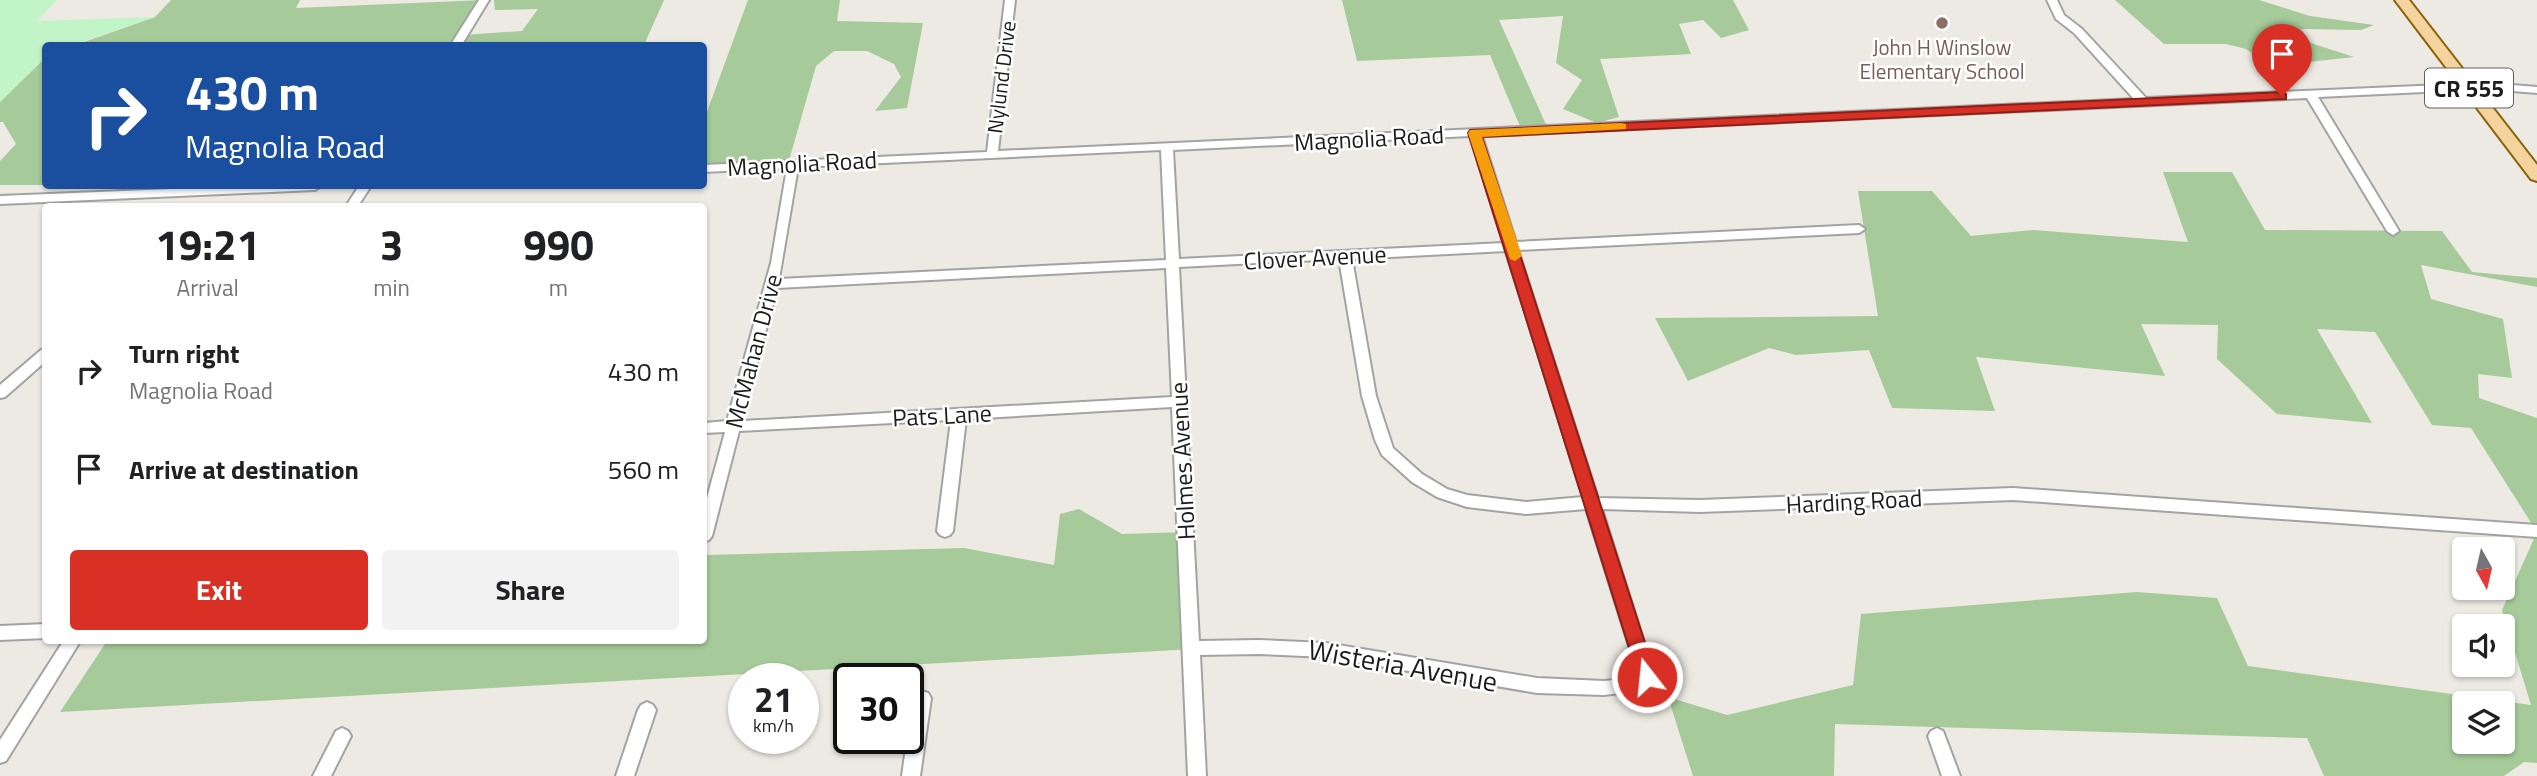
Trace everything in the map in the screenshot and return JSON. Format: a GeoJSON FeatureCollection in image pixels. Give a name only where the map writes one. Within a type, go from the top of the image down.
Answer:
{"type":"FeatureCollection","features":[{"type":"Feature","properties":{"kind":"main road","name":"CR 555"},"geometry":{"type":"LineString","coordinates":[[2402,0],[2537,176]]}},
{"type":"Feature","properties":{"kind":"street"},"geometry":{"type":"LineString","coordinates":[[458,42],[484,0]]}},
{"type":"Feature","properties":{"kind":"street","name":"Nylund Drive"},"geometry":{"type":"LineString","coordinates":[[992,155],[1010,0]]}},
{"type":"Feature","properties":{"kind":"street"},"geometry":{"type":"LineString","coordinates":[[2052,0],[2060,17],[2078,31],[2144,103]]}},
{"type":"Feature","properties":{"kind":"street","name":"Magnolia Road"},"geometry":{"type":"LineString","coordinates":[[707,168],[2468,87],[2537,90]]}},
{"type":"Feature","properties":{"kind":"street"},"geometry":{"type":"LineString","coordinates":[[2311,95],[2393,231]]}},
{"type":"Feature","properties":{"kind":"street"},"geometry":{"type":"LineString","coordinates":[[1475,133],[1593,503]]}},
{"type":"Feature","properties":{"kind":"street","name":"Holmes Avenue"},"geometry":{"type":"LineString","coordinates":[[1167,147],[1197,776]]}},
{"type":"Feature","properties":{"kind":"street","name":"McMahan Drive"},"geometry":{"type":"LineString","coordinates":[[707,525],[772,284],[793,164]]}},
{"type":"Feature","properties":{"kind":"street"},"geometry":{"type":"LineString","coordinates":[[0,200],[244,189]]}},
{"type":"Feature","properties":{"kind":"street"},"geometry":{"type":"LineString","coordinates":[[165,203],[174,192]]}},
{"type":"Feature","properties":{"kind":"street","name":"Clover Avenue"},"geometry":{"type":"LineString","coordinates":[[772,284],[1859,229]]}},
{"type":"Feature","properties":{"kind":"street","name":"Harding Road"},"geometry":{"type":"LineString","coordinates":[[1345,255],[1369,396],[1387,451],[1406,470],[1443,493],[1492,506],[1526,508],[1593,503],[1775,505],[2012,494],[2537,531]]}},
{"type":"Feature","properties":{"kind":"street"},"geometry":{"type":"LineString","coordinates":[[0,393],[42,356]]}},
{"type":"Feature","properties":{"kind":"street","name":"Pats Lane"},"geometry":{"type":"LineString","coordinates":[[707,428],[1180,402]]}},
{"type":"Feature","properties":{"kind":"street"},"geometry":{"type":"LineString","coordinates":[[945,531],[959,414]]}},
{"type":"Feature","properties":{"kind":"street","name":"Wisteria Avenue"},"geometry":{"type":"LineString","coordinates":[[1191,648],[1301,647],[1371,656],[1479,679],[1553,689],[1639,685],[1647,677],[1646,671],[1593,503]]}},
{"type":"Feature","properties":{"kind":"street"},"geometry":{"type":"LineString","coordinates":[[0,633],[42,631]]}},
{"type":"Feature","properties":{"kind":"street"},"geometry":{"type":"LineString","coordinates":[[0,755],[70,644]]}},
{"type":"Feature","properties":{"kind":"street"},"geometry":{"type":"LineString","coordinates":[[625,776],[647,710]]}},
{"type":"Feature","properties":{"kind":"street"},"geometry":{"type":"LineString","coordinates":[[322,776],[342,736]]}},
{"type":"Feature","properties":{"kind":"street"},"geometry":{"type":"LineString","coordinates":[[1937,736],[1951,776]]}},
{"type":"Feature","properties":{"kind":"street"},"geometry":{"type":"LineString","coordinates":[[911,776],[914,754]]}},
{"type":"Feature","properties":{"kind":"green space"},"geometry":{"type":"Polygon","coordinates":[[[0,0],[57,0],[37,21],[155,17],[82,42],[42,42],[42,61],[0,102],[0,0]]]}},
{"type":"Feature","properties":{"kind":"green space"},"geometry":{"type":"Polygon","coordinates":[[[171,0],[300,0],[296,8],[484,0],[463,35],[522,31],[538,9],[495,10],[494,0],[664,0],[645,42],[84,42],[155,17],[171,0]]]}},
{"type":"Feature","properties":{"kind":"green space"},"geometry":{"type":"Polygon","coordinates":[[[748,0],[840,0],[837,21],[923,23],[907,108],[875,111],[901,77],[894,64],[867,51],[834,51],[816,66],[788,164],[707,168],[707,112],[748,0]]]}},
{"type":"Feature","properties":{"kind":"green space"},"geometry":{"type":"Polygon","coordinates":[[[1342,0],[1733,0],[1749,30],[1721,38],[1703,20],[1679,24],[1691,54],[1600,59],[1619,117],[1597,123],[1563,109],[1582,80],[1556,63],[1563,16],[1499,20],[1548,129],[1522,131],[1490,55],[1357,61],[1342,0]]]}},
{"type":"Feature","properties":{"kind":"green space"},"geometry":{"type":"Polygon","coordinates":[[[2115,0],[2259,0],[2310,16],[2374,25],[2361,30],[2301,29],[2311,43],[2354,57],[2272,66],[2246,49],[2226,44],[2164,44],[2115,0]]]}},
{"type":"Feature","properties":{"kind":"green space"},"geometry":{"type":"Polygon","coordinates":[[[42,61],[42,185],[0,185],[0,161],[16,144],[3,122],[0,122],[0,102],[42,61]]]}},
{"type":"Feature","properties":{"kind":"green space"},"geometry":{"type":"Polygon","coordinates":[[[2163,172],[2232,172],[2265,230],[2442,231],[2472,272],[2537,278],[2537,287],[2421,265],[2431,299],[2503,319],[2512,378],[2478,374],[2479,398],[2537,418],[2537,532],[2471,428],[2432,425],[2375,332],[2317,329],[2372,423],[2277,414],[2217,359],[2218,325],[2141,324],[2165,376],[1976,357],[1995,411],[1892,408],[1869,350],[1796,355],[1769,348],[1688,381],[1655,318],[1878,316],[1858,191],[1932,191],[1971,236],[2033,230],[2188,242],[2163,172]]]}},
{"type":"Feature","properties":{"kind":"green space"},"geometry":{"type":"Polygon","coordinates":[[[1079,509],[1122,534],[1189,532],[1194,649],[924,664],[833,663],[833,669],[819,670],[819,663],[728,663],[728,675],[60,712],[105,644],[707,644],[707,555],[964,548],[1054,565],[1060,514],[1079,509]]]}},
{"type":"Feature","properties":{"kind":"green space"},"geometry":{"type":"Polygon","coordinates":[[[2537,532],[2537,763],[2524,762],[2504,776],[2324,776],[2307,738],[1835,724],[1834,776],[1693,776],[1668,697],[1727,715],[1853,685],[1861,614],[2137,592],[2217,598],[2248,666],[2452,694],[2452,754],[2515,754],[2515,703],[2531,705],[2515,653],[2515,614],[2503,614],[2506,600],[2515,600],[2515,581],[2537,532]]]}},
{"type":"Feature","properties":{"kind":"slow traffic"},"geometry":{"type":"LineString","coordinates":[[1515,256],[1475,133],[1621,126]]}},
{"type":"Feature","properties":{"kind":"place","name":"John H Winslow Elementary School"},"geometry":{"type":"Point","coordinates":[1942,23]}},
{"type":"Feature","properties":{"kind":"route"},"geometry":{"type":"LineString","coordinates":[[1647,677],[1475,133],[2282,96]]}}]}
